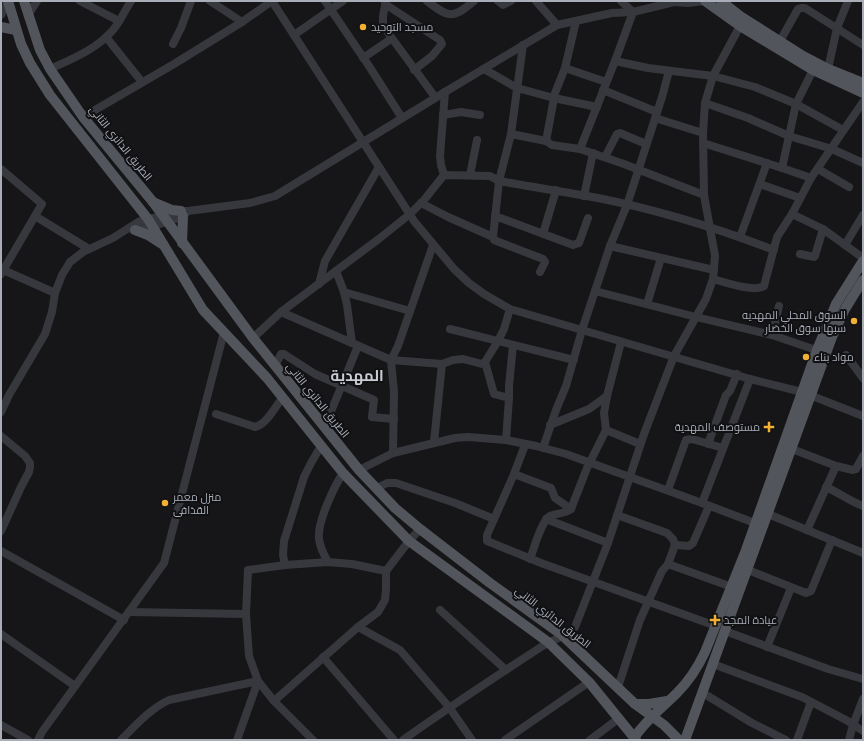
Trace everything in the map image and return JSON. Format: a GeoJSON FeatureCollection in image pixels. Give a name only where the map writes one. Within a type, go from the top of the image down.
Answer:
{"type":"FeatureCollection","features":[{"type":"Feature","properties":{"kind":"main road","name":"الطريق الدائري الثاني"},"geometry":{"type":"LineString","coordinates":[[8,1],[16,30],[30,63],[50,96],[150,222],[166,246],[203,310],[283,397],[343,473],[409,541],[548,642],[602,696],[618,719],[635,739]]}},
{"type":"Feature","properties":{"kind":"main road","name":"الطريق الدائري الثاني"},"geometry":{"type":"LineString","coordinates":[[24,1],[34,36],[50,69],[83,117],[153,202],[164,219],[253,338],[359,470],[395,508],[490,583],[562,636],[635,704],[664,725],[679,740]]}},
{"type":"Feature","properties":{"kind":"main road"},"geometry":{"type":"LineString","coordinates":[[704,1],[740,26],[813,70],[863,93]]}},
{"type":"Feature","properties":{"kind":"main road"},"geometry":{"type":"LineString","coordinates":[[721,1],[729,4],[803,56],[828,69],[863,83]]}},
{"type":"Feature","properties":{"kind":"main road"},"geometry":{"type":"LineString","coordinates":[[1,27],[16,30]]}},
{"type":"Feature","properties":{"kind":"main road"},"geometry":{"type":"LineString","coordinates":[[153,202],[184,213],[182,243]]}},
{"type":"Feature","properties":{"kind":"main road"},"geometry":{"type":"LineString","coordinates":[[130,230],[148,235],[166,246]]}},
{"type":"Feature","properties":{"kind":"main road"},"geometry":{"type":"LineString","coordinates":[[685,740],[713,664],[720,629],[732,587],[759,525],[768,514],[812,396],[822,352],[836,304],[863,261]]}},
{"type":"Feature","properties":{"kind":"main road"},"geometry":{"type":"LineString","coordinates":[[635,739],[651,716],[669,701],[686,683],[720,629],[748,570],[759,525],[802,392],[845,309],[863,280]]}},
{"type":"Feature","properties":{"kind":"main road"},"geometry":{"type":"LineString","coordinates":[[635,704],[656,704],[669,701]]}},
{"type":"Feature","properties":{"kind":"street"},"geometry":{"type":"LineString","coordinates":[[1,15],[8,1]]}},
{"type":"Feature","properties":{"kind":"street"},"geometry":{"type":"LineString","coordinates":[[28,15],[37,1]]}},
{"type":"Feature","properties":{"kind":"street"},"geometry":{"type":"LineString","coordinates":[[80,1],[119,21]]}},
{"type":"Feature","properties":{"kind":"street"},"geometry":{"type":"LineString","coordinates":[[50,69],[91,48],[106,37],[114,29],[131,1]]}},
{"type":"Feature","properties":{"kind":"street"},"geometry":{"type":"LineString","coordinates":[[173,44],[181,28],[191,1]]}},
{"type":"Feature","properties":{"kind":"street"},"geometry":{"type":"LineString","coordinates":[[210,1],[242,22]]}},
{"type":"Feature","properties":{"kind":"street"},"geometry":{"type":"LineString","coordinates":[[83,117],[174,64],[242,22],[272,1],[410,214],[433,245],[454,269],[484,294],[510,309],[802,392],[863,416]]}},
{"type":"Feature","properties":{"kind":"street"},"geometry":{"type":"LineString","coordinates":[[325,1],[402,118]]}},
{"type":"Feature","properties":{"kind":"street"},"geometry":{"type":"LineString","coordinates":[[294,35],[343,1]]}},
{"type":"Feature","properties":{"kind":"street"},"geometry":{"type":"LineString","coordinates":[[427,1],[438,10],[450,15],[460,12],[474,1]]}},
{"type":"Feature","properties":{"kind":"street"},"geometry":{"type":"LineString","coordinates":[[498,1],[502,5],[511,1]]}},
{"type":"Feature","properties":{"kind":"street"},"geometry":{"type":"LineString","coordinates":[[536,1],[557,25]]}},
{"type":"Feature","properties":{"kind":"street"},"geometry":{"type":"LineString","coordinates":[[621,1],[633,12]]}},
{"type":"Feature","properties":{"kind":"street"},"geometry":{"type":"LineString","coordinates":[[1,412],[9,395],[45,334],[52,312],[55,292],[70,262],[75,257],[130,230],[133,224],[164,219],[184,213],[250,203],[275,196],[557,25],[612,13],[633,12],[675,1],[688,3],[704,1]]}},
{"type":"Feature","properties":{"kind":"street"},"geometry":{"type":"LineString","coordinates":[[828,69],[837,28],[848,1]]}},
{"type":"Feature","properties":{"kind":"street"},"geometry":{"type":"LineString","coordinates":[[414,70],[432,56],[442,44],[440,40],[385,3],[382,21],[383,26],[414,70],[436,97]]}},
{"type":"Feature","properties":{"kind":"street"},"geometry":{"type":"LineString","coordinates":[[780,41],[798,9],[805,8],[863,45]]}},
{"type":"Feature","properties":{"kind":"street"},"geometry":{"type":"LineString","coordinates":[[580,149],[633,12]]}},
{"type":"Feature","properties":{"kind":"street"},"geometry":{"type":"LineString","coordinates":[[546,141],[554,98],[565,68],[576,21]]}},
{"type":"Feature","properties":{"kind":"street"},"geometry":{"type":"LineString","coordinates":[[403,740],[449,707],[548,642],[569,633],[575,626],[608,543],[640,444],[674,356],[706,299],[713,279],[715,256],[704,195],[703,133],[705,102],[713,76],[740,26]]}},
{"type":"Feature","properties":{"kind":"street"},"geometry":{"type":"LineString","coordinates":[[106,37],[142,82]]}},
{"type":"Feature","properties":{"kind":"street"},"geometry":{"type":"LineString","coordinates":[[363,58],[391,39]]}},
{"type":"Feature","properties":{"kind":"street"},"geometry":{"type":"LineString","coordinates":[[493,236],[499,181],[511,134],[523,45]]}},
{"type":"Feature","properties":{"kind":"street"},"geometry":{"type":"LineString","coordinates":[[615,61],[648,68],[713,76],[755,88],[796,104],[843,130]]}},
{"type":"Feature","properties":{"kind":"street"},"geometry":{"type":"LineString","coordinates":[[565,68],[604,86],[656,115],[703,133]]}},
{"type":"Feature","properties":{"kind":"street"},"geometry":{"type":"LineString","coordinates":[[484,69],[517,88],[597,107]]}},
{"type":"Feature","properties":{"kind":"street"},"geometry":{"type":"LineString","coordinates":[[782,168],[796,104],[813,70]]}},
{"type":"Feature","properties":{"kind":"street"},"geometry":{"type":"LineString","coordinates":[[543,448],[550,425],[566,386],[582,330],[656,115],[669,71]]}},
{"type":"Feature","properties":{"kind":"street"},"geometry":{"type":"LineString","coordinates":[[444,175],[440,161],[445,92]]}},
{"type":"Feature","properties":{"kind":"street"},"geometry":{"type":"LineString","coordinates":[[705,102],[748,118],[789,136],[832,149],[863,163]]}},
{"type":"Feature","properties":{"kind":"street"},"geometry":{"type":"LineString","coordinates":[[713,279],[753,289],[764,286],[777,237],[812,178],[863,102]]}},
{"type":"Feature","properties":{"kind":"street"},"geometry":{"type":"LineString","coordinates":[[443,115],[461,112],[480,115]]}},
{"type":"Feature","properties":{"kind":"street"},"geometry":{"type":"LineString","coordinates":[[605,157],[617,134],[620,133],[646,144]]}},
{"type":"Feature","properties":{"kind":"street"},"geometry":{"type":"LineString","coordinates":[[511,134],[580,149],[704,195]]}},
{"type":"Feature","properties":{"kind":"street"},"geometry":{"type":"LineString","coordinates":[[470,175],[477,140]]}},
{"type":"Feature","properties":{"kind":"street"},"geometry":{"type":"LineString","coordinates":[[703,143],[812,178]]}},
{"type":"Feature","properties":{"kind":"street"},"geometry":{"type":"LineString","coordinates":[[584,196],[592,153]]}},
{"type":"Feature","properties":{"kind":"street"},"geometry":{"type":"LineString","coordinates":[[740,237],[767,163]]}},
{"type":"Feature","properties":{"kind":"street"},"geometry":{"type":"LineString","coordinates":[[319,284],[325,261],[379,167]]}},
{"type":"Feature","properties":{"kind":"street"},"geometry":{"type":"LineString","coordinates":[[1,169],[41,202],[41,207],[2,271],[55,292]]}},
{"type":"Feature","properties":{"kind":"street"},"geometry":{"type":"LineString","coordinates":[[818,169],[849,188]]}},
{"type":"Feature","properties":{"kind":"street"},"geometry":{"type":"LineString","coordinates":[[444,175],[490,176],[499,181],[556,190],[626,204],[696,223],[774,250]]}},
{"type":"Feature","properties":{"kind":"street"},"geometry":{"type":"LineString","coordinates":[[253,338],[281,312],[410,214],[444,175]]}},
{"type":"Feature","properties":{"kind":"street"},"geometry":{"type":"LineString","coordinates":[[760,184],[800,198]]}},
{"type":"Feature","properties":{"kind":"street"},"geometry":{"type":"LineString","coordinates":[[543,234],[556,190]]}},
{"type":"Feature","properties":{"kind":"street"},"geometry":{"type":"LineString","coordinates":[[421,203],[448,217],[493,236],[494,239],[499,242],[543,259],[545,262],[540,272]]}},
{"type":"Feature","properties":{"kind":"street"},"geometry":{"type":"LineString","coordinates":[[792,214],[823,229],[863,258]]}},
{"type":"Feature","properties":{"kind":"street"},"geometry":{"type":"LineString","coordinates":[[35,216],[89,249]]}},
{"type":"Feature","properties":{"kind":"street"},"geometry":{"type":"LineString","coordinates":[[495,216],[572,245],[579,243],[588,218]]}},
{"type":"Feature","properties":{"kind":"street"},"geometry":{"type":"LineString","coordinates":[[845,244],[863,216]]}},
{"type":"Feature","properties":{"kind":"street"},"geometry":{"type":"LineString","coordinates":[[800,254],[815,256],[823,229]]}},
{"type":"Feature","properties":{"kind":"street"},"geometry":{"type":"LineString","coordinates":[[393,453],[394,392],[391,360],[398,346],[433,245]]}},
{"type":"Feature","properties":{"kind":"street"},"geometry":{"type":"LineString","coordinates":[[610,246],[714,270]]}},
{"type":"Feature","properties":{"kind":"street"},"geometry":{"type":"LineString","coordinates":[[647,304],[661,258]]}},
{"type":"Feature","properties":{"kind":"street"},"geometry":{"type":"LineString","coordinates":[[325,426],[341,386],[355,344],[344,292],[336,271]]}},
{"type":"Feature","properties":{"kind":"street"},"geometry":{"type":"LineString","coordinates":[[595,291],[696,317],[772,334],[822,352]]}},
{"type":"Feature","properties":{"kind":"street"},"geometry":{"type":"LineString","coordinates":[[344,292],[410,311]]}},
{"type":"Feature","properties":{"kind":"street"},"geometry":{"type":"LineString","coordinates":[[772,334],[778,306]]}},
{"type":"Feature","properties":{"kind":"street"},"geometry":{"type":"LineString","coordinates":[[281,312],[391,360],[442,364],[453,360],[464,359],[482,364],[485,362],[498,341],[504,329],[510,309]]}},
{"type":"Feature","properties":{"kind":"street"},"geometry":{"type":"LineString","coordinates":[[450,329],[513,346],[574,360]]}},
{"type":"Feature","properties":{"kind":"street"},"geometry":{"type":"LineString","coordinates":[[38,740],[42,732],[164,563],[224,332]]}},
{"type":"Feature","properties":{"kind":"street"},"geometry":{"type":"LineString","coordinates":[[530,559],[540,530],[546,519],[551,516],[565,513],[571,509],[585,473],[606,430],[604,413],[607,396],[622,342]]}},
{"type":"Feature","properties":{"kind":"street"},"geometry":{"type":"LineString","coordinates":[[506,440],[513,346]]}},
{"type":"Feature","properties":{"kind":"street"},"geometry":{"type":"LineString","coordinates":[[275,366],[281,354],[284,354],[315,374],[374,400],[372,417],[394,419]]}},
{"type":"Feature","properties":{"kind":"street"},"geometry":{"type":"LineString","coordinates":[[846,355],[863,378]]}},
{"type":"Feature","properties":{"kind":"street"},"geometry":{"type":"LineString","coordinates":[[485,362],[494,394],[509,398]]}},
{"type":"Feature","properties":{"kind":"street"},"geometry":{"type":"LineString","coordinates":[[434,442],[442,364]]}},
{"type":"Feature","properties":{"kind":"street"},"geometry":{"type":"LineString","coordinates":[[708,444],[726,395],[730,391],[737,374]]}},
{"type":"Feature","properties":{"kind":"street"},"geometry":{"type":"LineString","coordinates":[[675,545],[689,546],[693,543],[723,448],[750,378]]}},
{"type":"Feature","properties":{"kind":"street"},"geometry":{"type":"LineString","coordinates":[[550,425],[589,409],[607,396]]}},
{"type":"Feature","properties":{"kind":"street"},"geometry":{"type":"LineString","coordinates":[[216,414],[255,427],[261,425],[283,397]]}},
{"type":"Feature","properties":{"kind":"street"},"geometry":{"type":"LineString","coordinates":[[606,430],[640,444]]}},
{"type":"Feature","properties":{"kind":"street"},"geometry":{"type":"LineString","coordinates":[[1,436],[19,449],[30,463],[29,472],[5,513],[1,531]]}},
{"type":"Feature","properties":{"kind":"street"},"geometry":{"type":"LineString","coordinates":[[359,470],[393,453],[434,442],[468,437],[506,440],[536,446],[590,463],[668,490],[759,525]]}},
{"type":"Feature","properties":{"kind":"street"},"geometry":{"type":"LineString","coordinates":[[668,490],[686,440],[692,439],[723,448]]}},
{"type":"Feature","properties":{"kind":"street"},"geometry":{"type":"LineString","coordinates":[[525,445],[487,535],[487,541],[530,559],[648,601],[766,647],[828,669],[863,679]]}},
{"type":"Feature","properties":{"kind":"street"},"geometry":{"type":"LineString","coordinates":[[286,565],[283,549],[293,513],[304,477],[321,446]]}},
{"type":"Feature","properties":{"kind":"street"},"geometry":{"type":"LineString","coordinates":[[792,449],[836,466],[854,470],[863,456]]}},
{"type":"Feature","properties":{"kind":"street"},"geometry":{"type":"LineString","coordinates":[[807,530],[836,466]]}},
{"type":"Feature","properties":{"kind":"street"},"geometry":{"type":"LineString","coordinates":[[328,562],[319,540],[320,526],[331,495],[343,473]]}},
{"type":"Feature","properties":{"kind":"street"},"geometry":{"type":"LineString","coordinates":[[514,474],[551,488],[555,498],[571,509]]}},
{"type":"Feature","properties":{"kind":"street"},"geometry":{"type":"LineString","coordinates":[[377,488],[387,483],[396,483],[455,503],[494,519]]}},
{"type":"Feature","properties":{"kind":"street"},"geometry":{"type":"LineString","coordinates":[[826,487],[846,496],[848,500],[863,506]]}},
{"type":"Feature","properties":{"kind":"street"},"geometry":{"type":"LineString","coordinates":[[768,514],[863,553]]}},
{"type":"Feature","properties":{"kind":"street"},"geometry":{"type":"LineString","coordinates":[[617,515],[667,533],[673,539],[675,545],[668,564],[662,571],[648,601],[633,639],[618,687]]}},
{"type":"Feature","properties":{"kind":"street"},"geometry":{"type":"LineString","coordinates":[[546,519],[608,543]]}},
{"type":"Feature","properties":{"kind":"street"},"geometry":{"type":"LineString","coordinates":[[274,701],[358,627],[378,612],[383,604],[386,589],[386,571],[420,529]]}},
{"type":"Feature","properties":{"kind":"street"},"geometry":{"type":"LineString","coordinates":[[748,570],[806,593],[811,591],[832,540]]}},
{"type":"Feature","properties":{"kind":"street"},"geometry":{"type":"LineString","coordinates":[[1,551],[124,620]]}},
{"type":"Feature","properties":{"kind":"street"},"geometry":{"type":"LineString","coordinates":[[313,740],[274,701],[258,681],[249,656],[246,614],[248,570],[328,562],[352,564],[386,571]]}},
{"type":"Feature","properties":{"kind":"street"},"geometry":{"type":"LineString","coordinates":[[668,564],[732,587]]}},
{"type":"Feature","properties":{"kind":"street"},"geometry":{"type":"LineString","coordinates":[[766,647],[791,588]]}},
{"type":"Feature","properties":{"kind":"street"},"geometry":{"type":"LineString","coordinates":[[440,610],[506,670]]}},
{"type":"Feature","properties":{"kind":"street"},"geometry":{"type":"LineString","coordinates":[[129,612],[246,614]]}},
{"type":"Feature","properties":{"kind":"street"},"geometry":{"type":"LineString","coordinates":[[358,627],[400,650],[449,707],[472,740]]}},
{"type":"Feature","properties":{"kind":"street"},"geometry":{"type":"LineString","coordinates":[[1,634],[75,686]]}},
{"type":"Feature","properties":{"kind":"street"},"geometry":{"type":"LineString","coordinates":[[323,657],[394,740]]}},
{"type":"Feature","properties":{"kind":"street"},"geometry":{"type":"LineString","coordinates":[[713,664],[811,702],[863,730]]}},
{"type":"Feature","properties":{"kind":"street"},"geometry":{"type":"LineString","coordinates":[[121,740],[150,711],[169,700],[258,681]]}},
{"type":"Feature","properties":{"kind":"street"},"geometry":{"type":"LineString","coordinates":[[237,740],[258,681]]}},
{"type":"Feature","properties":{"kind":"street"},"geometry":{"type":"LineString","coordinates":[[505,740],[589,682]]}},
{"type":"Feature","properties":{"kind":"street"},"geometry":{"type":"LineString","coordinates":[[703,693],[752,723],[786,740]]}},
{"type":"Feature","properties":{"kind":"street"},"geometry":{"type":"LineString","coordinates":[[850,740],[863,699]]}},
{"type":"Feature","properties":{"kind":"street"},"geometry":{"type":"LineString","coordinates":[[797,740],[811,702]]}},
{"type":"Feature","properties":{"kind":"street"},"geometry":{"type":"LineString","coordinates":[[590,740],[618,719]]}},
{"type":"Feature","properties":{"kind":"street"},"geometry":{"type":"LineString","coordinates":[[1,725],[28,740]]}},
{"type":"Feature","properties":{"kind":"place","name":"مسجد التوحيد"},"geometry":{"type":"Point","coordinates":[363,27]}},
{"type":"Feature","properties":{"kind":"place","name":"السوق المحلي المهديه سبها سوق الخضار"},"geometry":{"type":"Point","coordinates":[854,321]}},
{"type":"Feature","properties":{"kind":"place","name":"مواد بناء"},"geometry":{"type":"Point","coordinates":[806,357]}},
{"type":"Feature","properties":{"kind":"place","name":"مستوصف المهدية"},"geometry":{"type":"Point","coordinates":[769,427]}},
{"type":"Feature","properties":{"kind":"place","name":"منزل معمر القذافى"},"geometry":{"type":"Point","coordinates":[165,503]}},
{"type":"Feature","properties":{"kind":"place","name":"عيادة المجد"},"geometry":{"type":"Point","coordinates":[715,620]}},
{"type":"Feature","properties":{"kind":"district","name":"المهدية"},"geometry":{"type":"Point","coordinates":[357,376]}}]}
